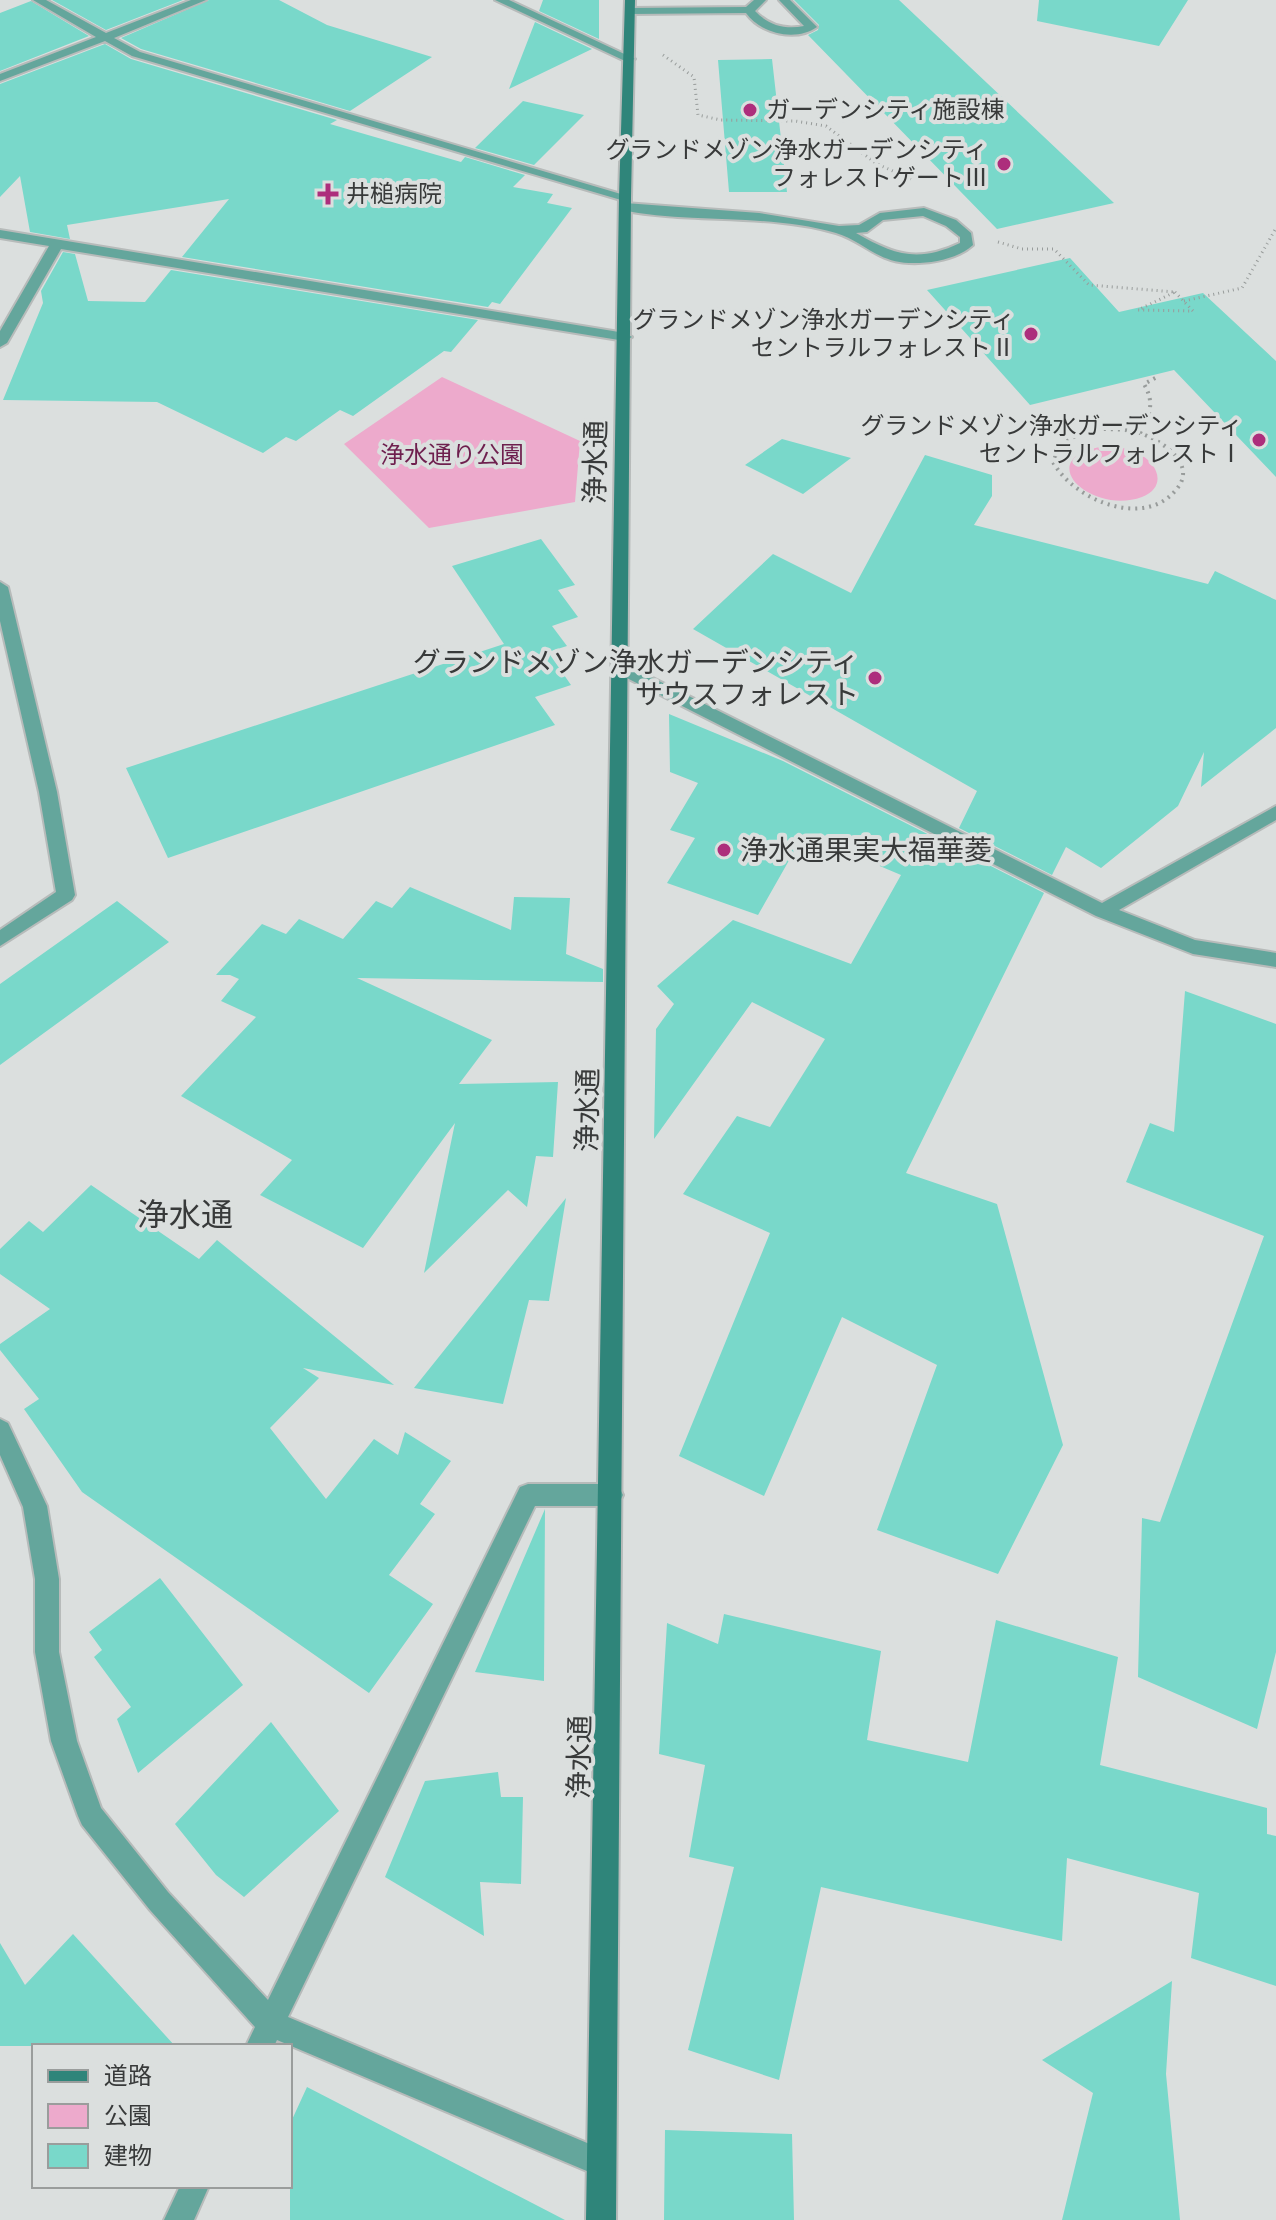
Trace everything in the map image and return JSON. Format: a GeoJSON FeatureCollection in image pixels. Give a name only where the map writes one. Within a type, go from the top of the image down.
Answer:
{"type":"FeatureCollection","features":[{"type":"Feature","properties":{"kind":"street"},"geometry":{"type":"LineString","coordinates":[[38,0],[136,54],[625,202],[759,217],[839,230],[856,236],[871,249],[910,260],[942,257],[967,245],[966,236],[959,228],[924,212],[880,217],[862,229],[839,230]]}},
{"type":"Feature","properties":{"kind":"street"},"geometry":{"type":"LineString","coordinates":[[0,78],[201,0]]}},
{"type":"Feature","properties":{"kind":"street"},"geometry":{"type":"LineString","coordinates":[[500,0],[629,59]]}},
{"type":"Feature","properties":{"kind":"street"},"geometry":{"type":"LineString","coordinates":[[630,14],[749,10],[761,0]]}},
{"type":"Feature","properties":{"kind":"street"},"geometry":{"type":"LineString","coordinates":[[749,10],[760,23],[772,28],[790,31],[811,27],[784,0]]}},
{"type":"Feature","properties":{"kind":"street","name":"浄水通"},"geometry":{"type":"LineString","coordinates":[[601,2220],[625,202],[630,14]]}},
{"type":"Feature","properties":{"kind":"street"},"geometry":{"type":"LineString","coordinates":[[0,234],[625,337]]}},
{"type":"Feature","properties":{"kind":"street"},"geometry":{"type":"LineString","coordinates":[[0,343],[57,244]]}},
{"type":"Feature","properties":{"kind":"street"},"geometry":{"type":"LineString","coordinates":[[0,587],[48,792],[66,895],[0,939]]}},
{"type":"Feature","properties":{"kind":"street"},"geometry":{"type":"LineString","coordinates":[[619,667],[1102,911],[1193,947],[1276,960]]}},
{"type":"Feature","properties":{"kind":"street"},"geometry":{"type":"LineString","coordinates":[[1102,911],[1276,812]]}},
{"type":"Feature","properties":{"kind":"street"},"geometry":{"type":"LineString","coordinates":[[0,1430],[35,1506],[47,1579],[47,1652],[64,1741],[91,1816],[266,2035],[290,2044]]}},
{"type":"Feature","properties":{"kind":"street"},"geometry":{"type":"LineString","coordinates":[[266,2035],[528,1495],[611,1495]]}},
{"type":"Feature","properties":{"kind":"street"},"geometry":{"type":"LineString","coordinates":[[292,2045],[601,2163]]}},
{"type":"Feature","properties":{"kind":"street"},"geometry":{"type":"LineString","coordinates":[[179,2220],[194,2188]]}},
{"type":"Feature","properties":{"kind":"path"},"geometry":{"type":"LineString","coordinates":[[630,14],[694,77],[698,115],[721,120],[795,121],[826,126],[877,164],[918,183]]}},
{"type":"Feature","properties":{"kind":"path"},"geometry":{"type":"LineString","coordinates":[[1184,301],[1242,288],[1276,228]]}},
{"type":"Feature","properties":{"kind":"path"},"geometry":{"type":"LineString","coordinates":[[996,241],[1022,249],[1054,249],[1089,285],[1175,292],[1193,311],[1138,310],[1175,292]]}},
{"type":"Feature","properties":{"kind":"path"},"geometry":{"type":"LineString","coordinates":[[1140,433],[1154,406],[1152,395],[1144,384],[1157,377]]}},
{"type":"Feature","properties":{"kind":"path"},"geometry":{"type":"LineString","coordinates":[[1108,429],[1140,433],[1173,452],[1182,465],[1183,478],[1168,497],[1137,507],[1107,504],[1080,495],[1065,485],[1057,474],[1053,462],[1056,450],[1078,434],[1108,429]]}},
{"type":"Feature","properties":{"kind":"green space","name":"浄水通り公園"},"geometry":{"type":"Polygon","coordinates":[[[442,377],[580,441],[575,502],[429,528],[344,444],[442,377]]]}},
{"type":"Feature","properties":{"kind":"green space"},"geometry":{"type":"Polygon","coordinates":[[[1107,446],[1130,450],[1150,462],[1155,468],[1157,481],[1150,493],[1122,501],[1087,492],[1075,482],[1070,472],[1072,461],[1084,452],[1107,446]]]}},
{"type":"Feature","properties":{"kind":"building"},"geometry":{"type":"Polygon","coordinates":[[[52,0],[183,0],[106,30],[52,0]]]}},
{"type":"Feature","properties":{"kind":"building"},"geometry":{"type":"Polygon","coordinates":[[[209,0],[279,0],[327,25],[432,57],[350,111],[141,49],[121,38],[209,0]]]}},
{"type":"Feature","properties":{"kind":"building"},"geometry":{"type":"Polygon","coordinates":[[[543,0],[599,0],[599,39],[539,11],[543,0]]]}},
{"type":"Feature","properties":{"kind":"building"},"geometry":{"type":"Polygon","coordinates":[[[794,0],[899,0],[1114,203],[997,229],[808,35],[818,30],[819,25],[794,0]]]}},
{"type":"Feature","properties":{"kind":"building"},"geometry":{"type":"Polygon","coordinates":[[[1039,0],[1188,0],[1159,46],[1037,21],[1039,0]]]}},
{"type":"Feature","properties":{"kind":"building"},"geometry":{"type":"Polygon","coordinates":[[[31,1],[89,36],[0,71],[0,13],[31,1]]]}},
{"type":"Feature","properties":{"kind":"building"},"geometry":{"type":"Polygon","coordinates":[[[535,22],[592,49],[509,89],[535,22]]]}},
{"type":"Feature","properties":{"kind":"building"},"geometry":{"type":"Polygon","coordinates":[[[105,44],[131,59],[337,120],[330,124],[461,162],[465,157],[525,175],[513,187],[553,194],[547,203],[572,208],[500,304],[492,302],[488,307],[182,257],[229,199],[67,225],[70,239],[30,232],[20,176],[0,197],[0,84],[105,44]]]}},
{"type":"Feature","properties":{"kind":"building","name":"ガーデンシティ施設棟"},"geometry":{"type":"Polygon","coordinates":[[[772,59],[787,192],[729,192],[718,60],[772,59]]]}},
{"type":"Feature","properties":{"kind":"building"},"geometry":{"type":"Polygon","coordinates":[[[523,101],[584,115],[534,165],[475,148],[523,101]]]}},
{"type":"Feature","properties":{"kind":"building"},"geometry":{"type":"Polygon","coordinates":[[[63,252],[75,254],[88,301],[145,302],[171,270],[478,320],[451,352],[444,351],[353,416],[340,410],[296,441],[286,437],[263,453],[157,402],[3,400],[43,303],[41,291],[63,252]]]}},
{"type":"Feature","properties":{"kind":"building"},"geometry":{"type":"Polygon","coordinates":[[[1070,258],[1119,312],[1203,293],[1276,361],[1276,477],[1174,370],[1030,405],[927,290],[1070,258]]]}},
{"type":"Feature","properties":{"kind":"building"},"geometry":{"type":"Polygon","coordinates":[[[782,439],[851,458],[803,494],[745,465],[782,439]]]}},
{"type":"Feature","properties":{"kind":"building"},"geometry":{"type":"Polygon","coordinates":[[[925,455],[992,475],[992,496],[974,525],[1208,584],[1215,571],[1276,600],[1276,728],[1201,787],[1204,752],[1178,806],[1101,868],[1066,847],[1052,875],[959,828],[977,791],[693,629],[773,554],[851,593],[925,455]]]}},
{"type":"Feature","properties":{"kind":"building"},"geometry":{"type":"Polygon","coordinates":[[[541,539],[575,585],[558,590],[578,617],[552,626],[567,646],[548,652],[571,685],[535,697],[555,725],[168,858],[126,768],[504,644],[452,566],[541,539]]]}},
{"type":"Feature","properties":{"kind":"building"},"geometry":{"type":"Polygon","coordinates":[[[669,714],[783,761],[1044,893],[906,1173],[997,1204],[1063,1445],[998,1574],[877,1530],[937,1365],[842,1317],[764,1496],[679,1456],[770,1233],[683,1194],[737,1116],[770,1127],[825,1039],[752,1002],[654,1139],[656,1029],[674,1004],[657,986],[733,920],[851,964],[901,875],[804,834],[758,915],[667,883],[695,838],[670,830],[698,783],[670,772],[669,714]]]}},
{"type":"Feature","properties":{"kind":"building"},"geometry":{"type":"Polygon","coordinates":[[[410,887],[511,930],[514,897],[570,898],[566,954],[603,969],[603,982],[357,978],[492,1040],[459,1084],[558,1082],[553,1157],[536,1156],[527,1207],[508,1190],[424,1273],[455,1123],[363,1248],[260,1195],[292,1160],[181,1096],[256,1017],[221,1001],[239,979],[216,975],[262,924],[286,934],[299,919],[343,939],[376,901],[392,908],[410,887]]]}},
{"type":"Feature","properties":{"kind":"building"},"geometry":{"type":"Polygon","coordinates":[[[117,901],[169,942],[0,1065],[0,984],[117,901]]]}},
{"type":"Feature","properties":{"kind":"building"},"geometry":{"type":"Polygon","coordinates":[[[1185,991],[1276,1024],[1276,1652],[1257,1729],[1138,1677],[1142,1518],[1160,1522],[1264,1236],[1126,1182],[1150,1123],[1174,1132],[1185,991]]]}},
{"type":"Feature","properties":{"kind":"building"},"geometry":{"type":"Polygon","coordinates":[[[91,1185],[199,1259],[217,1240],[394,1385],[303,1368],[319,1378],[270,1428],[326,1499],[374,1439],[398,1455],[405,1432],[451,1461],[420,1504],[435,1514],[389,1575],[433,1604],[369,1693],[82,1492],[24,1409],[39,1399],[0,1350],[0,1344],[50,1309],[0,1274],[0,1249],[29,1221],[43,1232],[91,1185]]]}},
{"type":"Feature","properties":{"kind":"building"},"geometry":{"type":"Polygon","coordinates":[[[566,1198],[549,1301],[529,1300],[503,1404],[414,1388],[566,1198]]]}},
{"type":"Feature","properties":{"kind":"building"},"geometry":{"type":"Polygon","coordinates":[[[545,1509],[544,1681],[475,1672],[545,1509]]]}},
{"type":"Feature","properties":{"kind":"building"},"geometry":{"type":"Polygon","coordinates":[[[160,1578],[243,1685],[138,1773],[117,1719],[131,1707],[94,1657],[102,1650],[89,1632],[160,1578]]]}},
{"type":"Feature","properties":{"kind":"building"},"geometry":{"type":"Polygon","coordinates":[[[724,1614],[881,1651],[867,1740],[968,1762],[996,1620],[1118,1657],[1100,1765],[1267,1808],[1267,1834],[1276,1836],[1276,1986],[1191,1958],[1199,1893],[1067,1858],[1062,1941],[821,1887],[779,2080],[688,2050],[734,1867],[689,1857],[705,1765],[659,1754],[667,1623],[718,1644],[724,1614]]]}},
{"type":"Feature","properties":{"kind":"building"},"geometry":{"type":"Polygon","coordinates":[[[271,1722],[339,1811],[244,1897],[216,1875],[175,1824],[271,1722]]]}},
{"type":"Feature","properties":{"kind":"building"},"geometry":{"type":"Polygon","coordinates":[[[498,1772],[501,1797],[523,1797],[521,1884],[480,1882],[484,1936],[385,1877],[425,1781],[498,1772]]]}},
{"type":"Feature","properties":{"kind":"building"},"geometry":{"type":"Polygon","coordinates":[[[73,1934],[173,2044],[0,2046],[0,1943],[25,1985],[73,1934]]]}},
{"type":"Feature","properties":{"kind":"building"},"geometry":{"type":"Polygon","coordinates":[[[1172,1981],[1166,2074],[1180,2220],[1062,2220],[1093,2093],[1042,2060],[1172,1981]]]}},
{"type":"Feature","properties":{"kind":"building"},"geometry":{"type":"Polygon","coordinates":[[[307,2087],[565,2220],[290,2220],[292,2120],[307,2087]]]}},
{"type":"Feature","properties":{"kind":"building"},"geometry":{"type":"Polygon","coordinates":[[[665,2130],[792,2134],[794,2220],[664,2220],[665,2130]]]}},
{"type":"Feature","properties":{"kind":"place","name":"ガーデンシティ施設棟"},"geometry":{"type":"Point","coordinates":[750,110]}},
{"type":"Feature","properties":{"kind":"place","name":"グランドメゾン浄水ガーデンシティ フォレストゲートⅢ"},"geometry":{"type":"Point","coordinates":[1004,164]}},
{"type":"Feature","properties":{"kind":"place","name":"井槌病院"},"geometry":{"type":"Point","coordinates":[328,194]}},
{"type":"Feature","properties":{"kind":"place","name":"グランドメゾン浄水ガーデンシティ セントラルフォレストⅡ"},"geometry":{"type":"Point","coordinates":[1031,334]}},
{"type":"Feature","properties":{"kind":"place","name":"グランドメゾン浄水ガーデンシティ セントラルフォレストⅠ"},"geometry":{"type":"Point","coordinates":[1259,440]}},
{"type":"Feature","properties":{"kind":"place","name":"グランドメゾン浄水ガーデンシティ サウスフォレスト"},"geometry":{"type":"Point","coordinates":[875,678]}},
{"type":"Feature","properties":{"kind":"place","name":"浄水通果実大福華菱"},"geometry":{"type":"Point","coordinates":[724,850]}},
{"type":"Feature","properties":{"kind":"district","name":"浄水通"},"geometry":{"type":"Point","coordinates":[185,1215]}}]}
